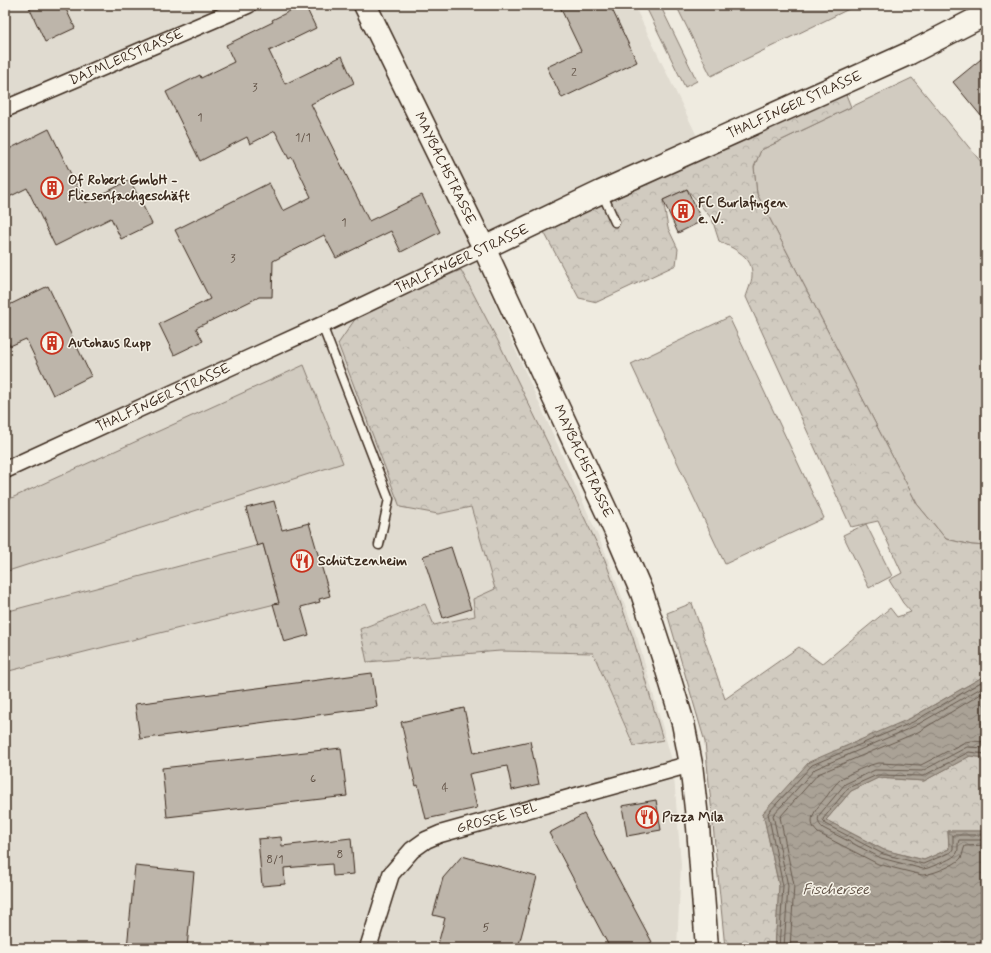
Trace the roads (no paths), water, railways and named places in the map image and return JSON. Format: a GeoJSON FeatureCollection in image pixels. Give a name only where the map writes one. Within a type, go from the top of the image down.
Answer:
{"type":"FeatureCollection","features":[{"type":"Feature","properties":{"kind":"street","name":"DAIMLERSTRASSE"},"geometry":{"type":"LineString","coordinates":[[5,109],[248,5]]}},
{"type":"Feature","properties":{"kind":"street","name":"MAYBACHSTRASSE"},"geometry":{"type":"LineString","coordinates":[[365,5],[484,248],[615,530],[642,594],[663,656],[680,715],[691,764],[698,827],[707,948]]}},
{"type":"Feature","properties":{"kind":"street","name":"THALFINGER STRASSE"},"geometry":{"type":"LineString","coordinates":[[5,470],[322,325],[602,192],[910,53],[986,14]]}},
{"type":"Feature","properties":{"kind":"street","name":"GROSSE ISEL"},"geometry":{"type":"LineString","coordinates":[[368,948],[391,874],[412,850],[426,840],[440,834],[691,764]]}},
{"type":"Feature","properties":{"kind":"lane"},"geometry":{"type":"LineString","coordinates":[[602,192],[615,222]]}},
{"type":"Feature","properties":{"kind":"lane"},"geometry":{"type":"LineString","coordinates":[[322,325],[389,499],[379,545]]}},
{"type":"Feature","properties":{"kind":"water","name":"Fischersee"},"geometry":{"type":"Polygon","coordinates":[[[986,675],[986,758],[970,756],[924,781],[878,778],[851,791],[826,820],[884,850],[924,860],[949,849],[948,831],[981,831],[986,827],[986,948],[775,948],[779,886],[763,813],[809,762],[911,718],[986,675]]]}},
{"type":"Feature","properties":{"kind":"place","name":"Of Robert GmbH - Fliesenfachgeschäft"},"geometry":{"type":"Point","coordinates":[52,188]}},
{"type":"Feature","properties":{"kind":"place","name":"FC Burlafingen e. V."},"geometry":{"type":"Point","coordinates":[683,211]}},
{"type":"Feature","properties":{"kind":"place","name":"Autohaus Rupp"},"geometry":{"type":"Point","coordinates":[52,343]}},
{"type":"Feature","properties":{"kind":"place","name":"Schützenheim"},"geometry":{"type":"Point","coordinates":[302,561]}},
{"type":"Feature","properties":{"kind":"place","name":"Pizza Mila"},"geometry":{"type":"Point","coordinates":[647,817]}}]}
